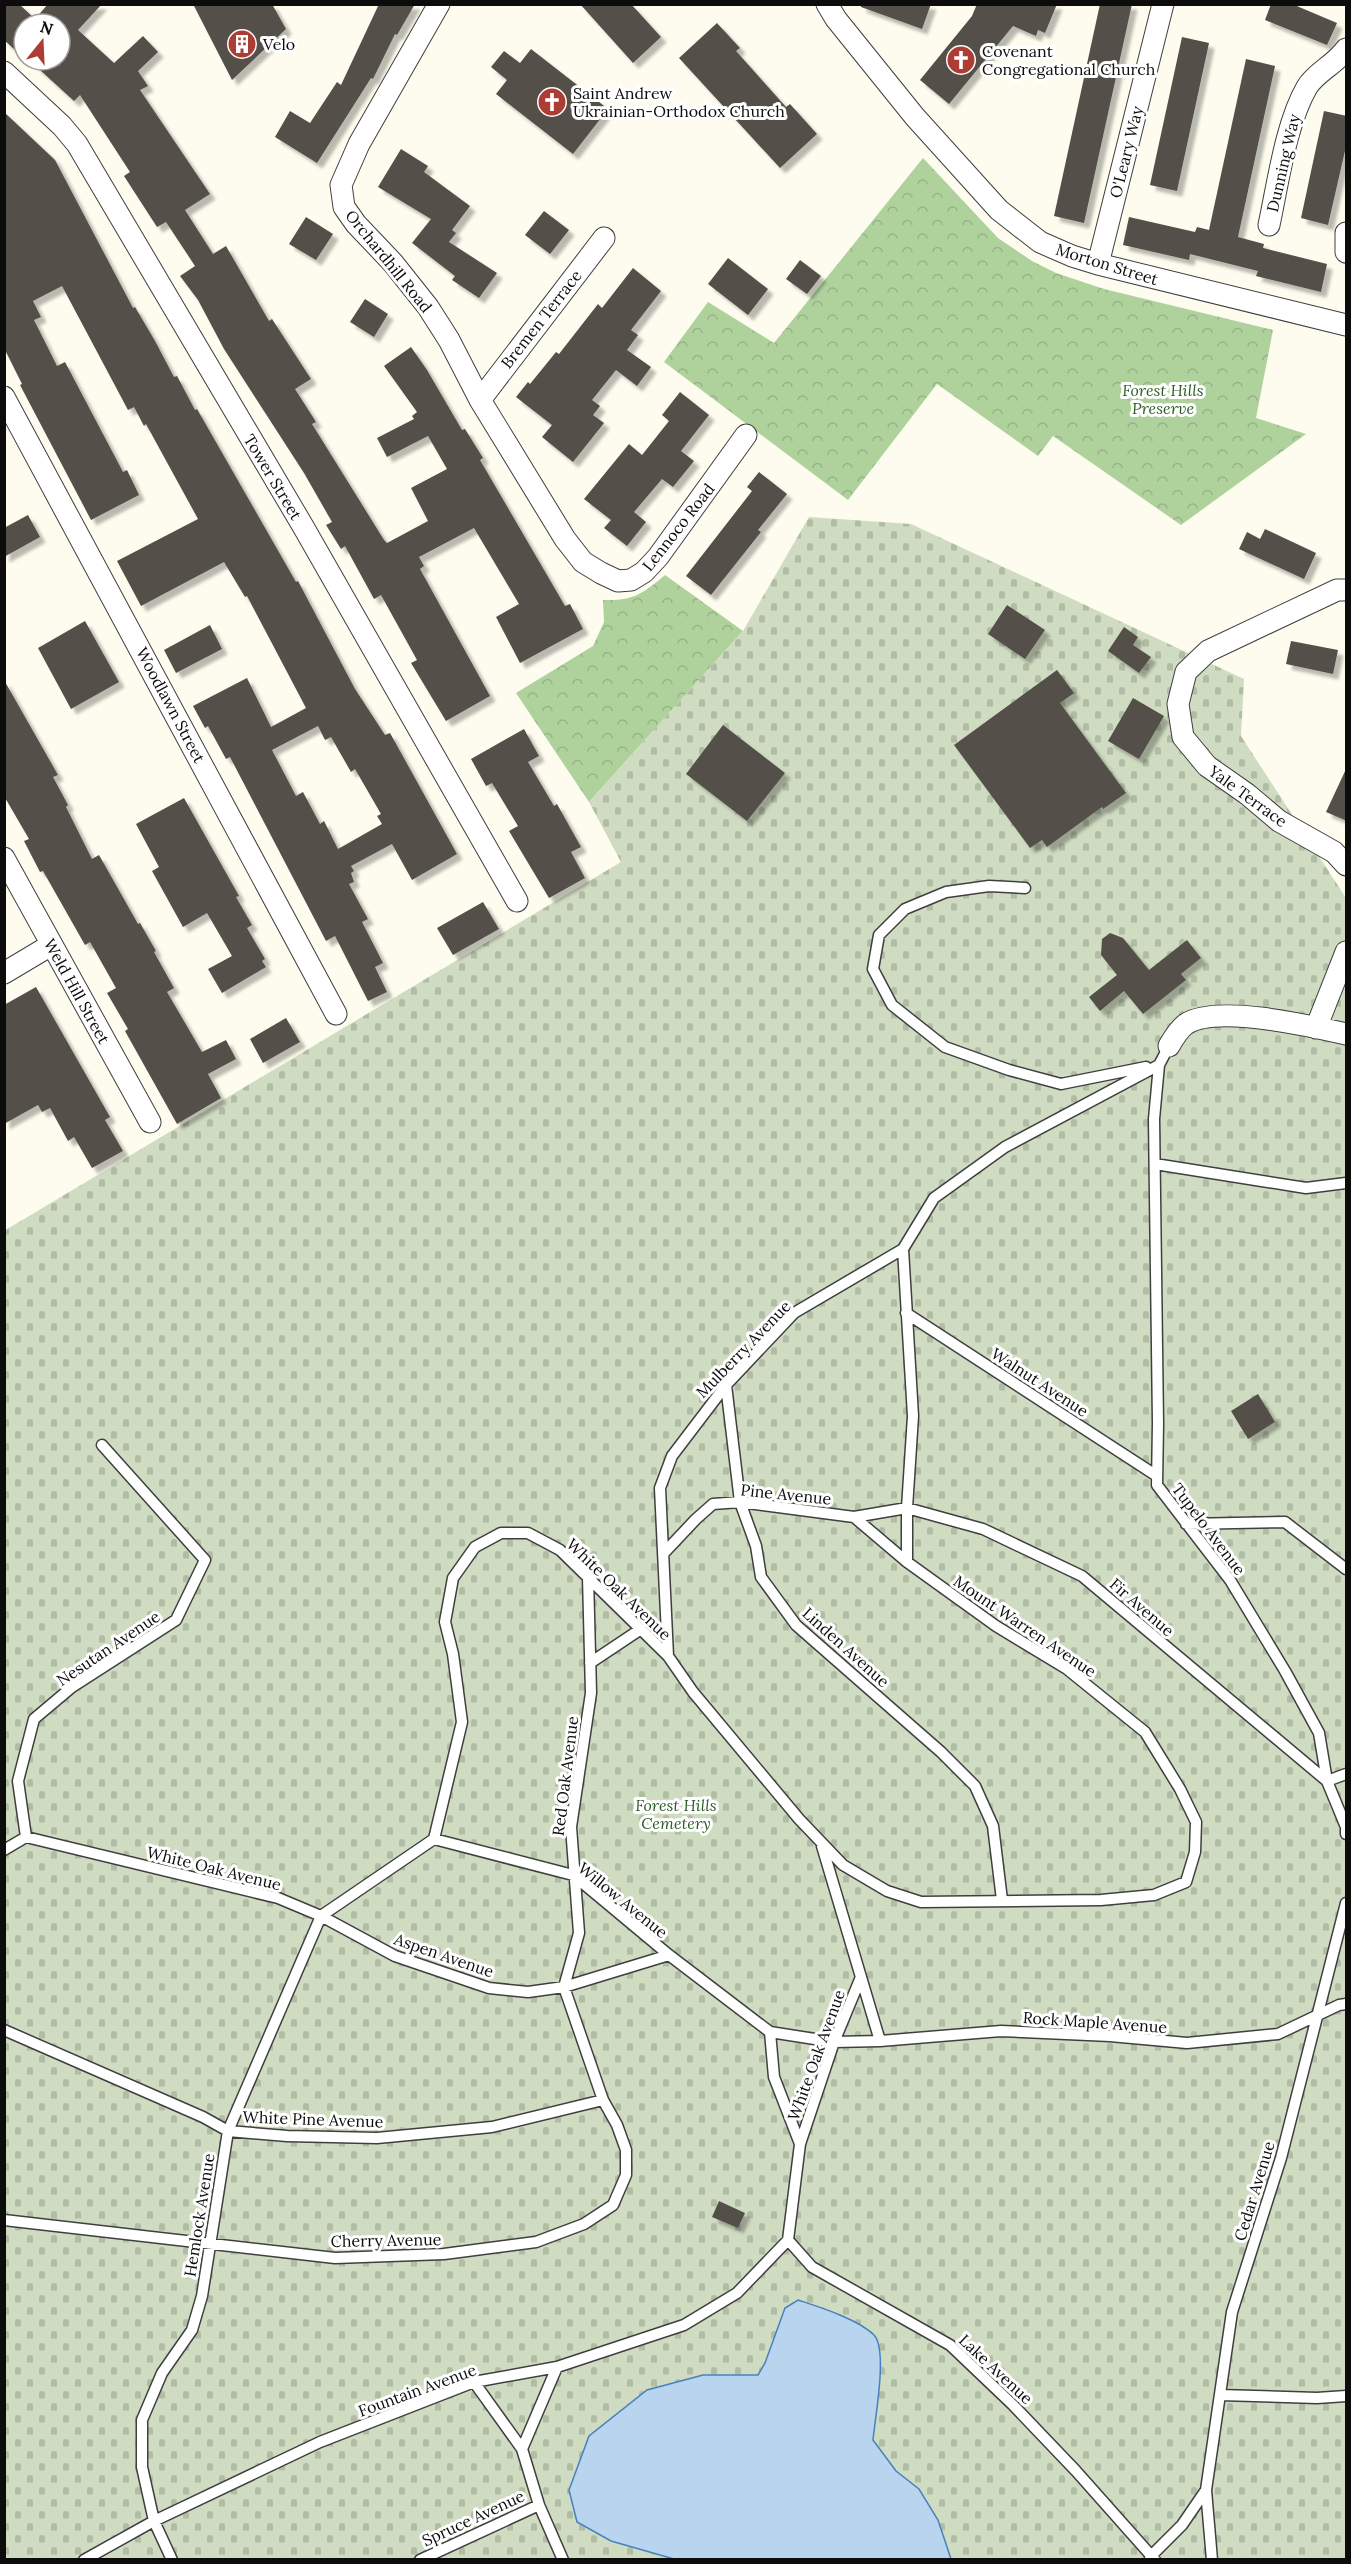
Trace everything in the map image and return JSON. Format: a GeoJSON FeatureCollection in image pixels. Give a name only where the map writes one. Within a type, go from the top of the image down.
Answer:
{"type":"FeatureCollection","features":[{"type":"Feature","properties":{"kind":"street","name":"Orchardhill Road"},"geometry":{"type":"LineString","coordinates":[[439,4],[359,144],[341,185],[344,207],[428,307],[449,340],[480,400],[565,538],[583,561],[592,567]]}},
{"type":"Feature","properties":{"kind":"street","name":"Morton Street"},"geometry":{"type":"LineString","coordinates":[[827,4],[836,19],[915,117],[999,210],[1040,242],[1098,264],[1347,325]]}},
{"type":"Feature","properties":{"kind":"street","name":"O'Leary Way"},"geometry":{"type":"LineString","coordinates":[[1098,264],[1163,4]]}},
{"type":"Feature","properties":{"kind":"street","name":"Dunning Way"},"geometry":{"type":"LineString","coordinates":[[1269,225],[1295,110],[1308,85],[1340,59],[1347,49]]}},
{"type":"Feature","properties":{"kind":"street","name":"Tower Street"},"geometry":{"type":"LineString","coordinates":[[4,72],[62,126],[77,144],[298,518],[518,901]]}},
{"type":"Feature","properties":{"kind":"street"},"geometry":{"type":"LineString","coordinates":[[1347,233],[1347,252]]}},
{"type":"Feature","properties":{"kind":"street","name":"Bremen Terrace"},"geometry":{"type":"LineString","coordinates":[[480,400],[604,238]]}},
{"type":"Feature","properties":{"kind":"street","name":"Woodlawn Street"},"geometry":{"type":"LineString","coordinates":[[4,397],[336,1014]]}},
{"type":"Feature","properties":{"kind":"street","name":"Lennoco Road"},"geometry":{"type":"LineString","coordinates":[[592,567],[618,581],[631,580],[644,572],[658,557],[746,435]]}},
{"type":"Feature","properties":{"kind":"street","name":"Yale Terrace"},"geometry":{"type":"LineString","coordinates":[[1347,590],[1337,590],[1208,651],[1186,672],[1178,704],[1183,737],[1207,766],[1280,821],[1334,852],[1347,865]]}},
{"type":"Feature","properties":{"kind":"street","name":"Weld Hill Street"},"geometry":{"type":"LineString","coordinates":[[4,858],[150,1122]]}},
{"type":"Feature","properties":{"kind":"street"},"geometry":{"type":"LineString","coordinates":[[4,973],[51,945]]}},
{"type":"Feature","properties":{"kind":"street"},"geometry":{"type":"LineString","coordinates":[[1316,1028],[1347,952]]}},
{"type":"Feature","properties":{"kind":"street"},"geometry":{"type":"LineString","coordinates":[[1164,1055],[1186,1024],[1208,1017],[1248,1016],[1347,1034]]}},
{"type":"Feature","properties":{"kind":"lane"},"geometry":{"type":"LineString","coordinates":[[1025,888],[989,885],[946,892],[905,909],[879,935],[873,969],[892,1005],[945,1047],[1009,1070],[1061,1084],[1164,1055]]}},
{"type":"Feature","properties":{"kind":"lane","name":"Tupelo Avenue"},"geometry":{"type":"LineString","coordinates":[[1164,1055],[1154,1119],[1157,1485],[1230,1581],[1291,1681],[1319,1733],[1327,1781]]}},
{"type":"Feature","properties":{"kind":"lane","name":"Mulberry Avenue"},"geometry":{"type":"LineString","coordinates":[[668,1656],[660,1488],[672,1456],[726,1385],[794,1313],[903,1249],[934,1198],[1005,1147],[1164,1055]]}},
{"type":"Feature","properties":{"kind":"lane"},"geometry":{"type":"LineString","coordinates":[[1155,1164],[1306,1188],[1347,1183]]}},
{"type":"Feature","properties":{"kind":"lane"},"geometry":{"type":"LineString","coordinates":[[903,1249],[913,1416],[907,1508],[907,1562]]}},
{"type":"Feature","properties":{"kind":"lane","name":"Walnut Avenue"},"geometry":{"type":"LineString","coordinates":[[906,1313],[1157,1476]]}},
{"type":"Feature","properties":{"kind":"lane","name":"Linden Avenue"},"geometry":{"type":"LineString","coordinates":[[726,1385],[740,1502],[756,1546],[761,1577],[796,1625],[941,1752],[975,1786],[993,1826],[1002,1900]]}},
{"type":"Feature","properties":{"kind":"lane","name":"Nesutan Avenue"},"geometry":{"type":"LineString","coordinates":[[26,1837],[18,1781],[34,1719],[72,1687],[176,1620],[205,1560],[102,1445]]}},
{"type":"Feature","properties":{"kind":"lane","name":"Pine Avenue"},"geometry":{"type":"LineString","coordinates":[[663,1554],[713,1504],[740,1502],[854,1517],[907,1508]]}},
{"type":"Feature","properties":{"kind":"lane","name":"Fir Avenue"},"geometry":{"type":"LineString","coordinates":[[907,1508],[983,1529],[1082,1576],[1327,1781]]}},
{"type":"Feature","properties":{"kind":"lane"},"geometry":{"type":"LineString","coordinates":[[854,1517],[907,1562]]}},
{"type":"Feature","properties":{"kind":"lane"},"geometry":{"type":"LineString","coordinates":[[1186,1524],[1285,1522],[1347,1569]]}},
{"type":"Feature","properties":{"kind":"lane","name":"White Oak Avenue"},"geometry":{"type":"LineString","coordinates":[[434,1839],[462,1722],[453,1654],[444,1622],[453,1578],[475,1547],[501,1533],[528,1533],[560,1550],[668,1656],[693,1692],[799,1819],[843,1864],[887,1891]]}},
{"type":"Feature","properties":{"kind":"lane","name":"Mount Warren Avenue"},"geometry":{"type":"LineString","coordinates":[[887,1891],[921,1902],[1101,1900],[1154,1895],[1186,1882],[1195,1852],[1196,1822],[1180,1789],[1145,1732],[1066,1668],[996,1626],[907,1562]]}},
{"type":"Feature","properties":{"kind":"lane","name":"Red Oak Avenue"},"geometry":{"type":"LineString","coordinates":[[564,1987],[579,1933],[571,1827],[591,1693],[588,1577]]}},
{"type":"Feature","properties":{"kind":"lane"},"geometry":{"type":"LineString","coordinates":[[590,1663],[641,1629]]}},
{"type":"Feature","properties":{"kind":"lane"},"geometry":{"type":"LineString","coordinates":[[1347,1774],[1327,1781],[1347,1834]]}},
{"type":"Feature","properties":{"kind":"lane"},"geometry":{"type":"LineString","coordinates":[[4,1850],[26,1837]]}},
{"type":"Feature","properties":{"kind":"lane","name":"White Oak Avenue"},"geometry":{"type":"LineString","coordinates":[[26,1837],[278,1898],[321,1916]]}},
{"type":"Feature","properties":{"kind":"lane"},"geometry":{"type":"LineString","coordinates":[[321,1916],[434,1839]]}},
{"type":"Feature","properties":{"kind":"lane","name":"Willow Avenue"},"geometry":{"type":"LineString","coordinates":[[434,1839],[573,1875],[669,1955],[770,2032],[834,2042]]}},
{"type":"Feature","properties":{"kind":"lane","name":"White Oak Avenue"},"geometry":{"type":"LineString","coordinates":[[821,1842],[880,2041]]}},
{"type":"Feature","properties":{"kind":"lane","name":"Cedar Avenue"},"geometry":{"type":"LineString","coordinates":[[1206,2490],[1233,2312],[1281,2158],[1347,1903]]}},
{"type":"Feature","properties":{"kind":"lane","name":"Aspen Avenue"},"geometry":{"type":"LineString","coordinates":[[321,1916],[395,1956],[489,1988],[528,1992],[564,1987],[669,1955]]}},
{"type":"Feature","properties":{"kind":"lane","name":"Hemlock Avenue"},"geometry":{"type":"LineString","coordinates":[[172,2559],[154,2521],[142,2467],[142,2420],[162,2373],[192,2330],[202,2296],[228,2131],[321,1916]]}},
{"type":"Feature","properties":{"kind":"lane","name":"White Oak Avenue"},"geometry":{"type":"LineString","coordinates":[[800,2144],[834,2042],[861,1977]]}},
{"type":"Feature","properties":{"kind":"lane"},"geometry":{"type":"LineString","coordinates":[[564,1987],[603,2100]]}},
{"type":"Feature","properties":{"kind":"lane","name":"Rock Maple Avenue"},"geometry":{"type":"LineString","coordinates":[[834,2042],[880,2041],[1001,2031],[1110,2036],[1187,2043],[1278,2034],[1317,2014],[1347,2004]]}},
{"type":"Feature","properties":{"kind":"lane","name":"White Pine Avenue"},"geometry":{"type":"LineString","coordinates":[[4,2030],[203,2117],[228,2131],[287,2136],[377,2138],[492,2127],[603,2100]]}},
{"type":"Feature","properties":{"kind":"lane"},"geometry":{"type":"LineString","coordinates":[[770,2032],[774,2078],[800,2144],[788,2240]]}},
{"type":"Feature","properties":{"kind":"lane","name":"Cherry Avenue"},"geometry":{"type":"LineString","coordinates":[[4,2220],[335,2258],[444,2254],[536,2242],[584,2224],[613,2205],[626,2175],[626,2150],[617,2125],[603,2100]]}},
{"type":"Feature","properties":{"kind":"lane","name":"Fountain Avenue"},"geometry":{"type":"LineString","coordinates":[[84,2559],[154,2521],[320,2442],[474,2382],[557,2367],[684,2325],[737,2293],[788,2240]]}},
{"type":"Feature","properties":{"kind":"lane","name":"Lake Avenue"},"geometry":{"type":"LineString","coordinates":[[788,2240],[812,2267],[950,2345],[1013,2405],[1076,2471],[1152,2558]]}},
{"type":"Feature","properties":{"kind":"lane"},"geometry":{"type":"LineString","coordinates":[[522,2449],[557,2367]]}},
{"type":"Feature","properties":{"kind":"lane"},"geometry":{"type":"LineString","coordinates":[[474,2382],[522,2449],[539,2505],[563,2559]]}},
{"type":"Feature","properties":{"kind":"lane"},"geometry":{"type":"LineString","coordinates":[[1220,2395],[1317,2398],[1347,2396]]}},
{"type":"Feature","properties":{"kind":"lane"},"geometry":{"type":"LineString","coordinates":[[1152,2558],[1182,2525],[1206,2490]]}},
{"type":"Feature","properties":{"kind":"lane"},"geometry":{"type":"LineString","coordinates":[[1206,2490],[1212,2559]]}},
{"type":"Feature","properties":{"kind":"lane","name":"Spruce Avenue"},"geometry":{"type":"LineString","coordinates":[[420,2559],[539,2505]]}},
{"type":"Feature","properties":{"kind":"green space","name":"Forest Hills Preserve"},"geometry":{"type":"Polygon","coordinates":[[[923,158],[998,238],[1032,261],[1056,273],[1104,289],[1273,330],[1256,418],[1306,434],[1181,525],[1053,436],[1038,456],[937,384],[848,500],[664,362],[708,302],[774,343],[923,158]]]}},
{"type":"Feature","properties":{"kind":"green space","name":"Forest Hills Cemetery"},"geometry":{"type":"Polygon","coordinates":[[[809,517],[911,524],[1244,679],[1241,736],[1346,898],[1346,2559],[5,2559],[4,1231],[621,862],[589,802],[743,631],[809,517]]]}},
{"type":"Feature","properties":{"kind":"green space"},"geometry":{"type":"Polygon","coordinates":[[[665,575],[743,631],[589,802],[516,693],[593,646],[604,622],[603,600],[630,598],[665,575]]]}},
{"type":"Feature","properties":{"kind":"water"},"geometry":{"type":"Polygon","coordinates":[[[798,2300],[848,2319],[874,2335],[878,2343],[880,2369],[873,2440],[896,2471],[919,2489],[938,2520],[951,2559],[674,2559],[611,2541],[577,2522],[569,2490],[589,2436],[647,2390],[703,2375],[758,2375],[765,2363],[785,2308],[798,2300]]]}},
{"type":"Feature","properties":{"kind":"building"},"geometry":{"type":"Polygon","coordinates":[[[4,4],[19,4],[28,12],[12,12],[12,47],[4,40],[4,4]]]}},
{"type":"Feature","properties":{"kind":"building"},"geometry":{"type":"Polygon","coordinates":[[[48,4],[102,4],[78,30],[114,63],[143,36],[158,52],[138,71],[148,86],[140,90],[210,194],[185,210],[213,254],[226,246],[269,321],[272,319],[311,379],[295,389],[316,422],[312,424],[384,540],[387,543],[428,521],[411,488],[447,469],[428,436],[387,457],[377,438],[414,419],[412,416],[417,412],[384,366],[411,347],[462,430],[465,429],[483,458],[480,460],[565,606],[570,604],[583,629],[520,663],[496,617],[519,604],[474,528],[419,557],[424,566],[420,569],[490,696],[446,721],[411,663],[417,660],[381,595],[374,599],[345,546],[341,549],[326,525],[332,522],[304,473],[224,349],[198,300],[180,276],[195,266],[166,222],[157,227],[124,176],[130,172],[80,95],[74,101],[42,72],[72,72],[72,12],[41,12],[48,4]]]}},
{"type":"Feature","properties":{"kind":"building","name":"Velo"},"geometry":{"type":"Polygon","coordinates":[[[193,4],[272,4],[286,29],[232,80],[193,4]]]}},
{"type":"Feature","properties":{"kind":"building"},"geometry":{"type":"Polygon","coordinates":[[[379,4],[415,4],[397,35],[395,34],[373,79],[371,78],[317,163],[275,137],[290,111],[310,123],[337,82],[341,85],[379,4]]]}},
{"type":"Feature","properties":{"kind":"building"},"geometry":{"type":"Polygon","coordinates":[[[580,4],[631,4],[661,37],[633,63],[580,4]]]}},
{"type":"Feature","properties":{"kind":"building"},"geometry":{"type":"Polygon","coordinates":[[[861,4],[931,4],[922,29],[861,7],[861,4]]]}},
{"type":"Feature","properties":{"kind":"building","name":"Covenant Congregational Church"},"geometry":{"type":"Polygon","coordinates":[[[977,4],[1057,4],[1045,33],[1038,30],[1036,36],[1013,26],[949,104],[920,80],[972,16],[977,4]]]}},
{"type":"Feature","properties":{"kind":"building"},"geometry":{"type":"Polygon","coordinates":[[[1100,4],[1132,4],[1084,223],[1054,216],[1100,4]]]}},
{"type":"Feature","properties":{"kind":"building"},"geometry":{"type":"Polygon","coordinates":[[[1271,4],[1292,4],[1337,23],[1327,45],[1265,20],[1271,4]]]}},
{"type":"Feature","properties":{"kind":"building"},"geometry":{"type":"Polygon","coordinates":[[[717,23],[740,48],[736,51],[786,107],[790,104],[817,134],[780,168],[679,58],[717,23]]]}},
{"type":"Feature","properties":{"kind":"building"},"geometry":{"type":"Polygon","coordinates":[[[1182,37],[1209,43],[1177,191],[1150,185],[1182,37]]]}},
{"type":"Feature","properties":{"kind":"building","name":"Saint Andrew Ukrainian-Orthodox Church"},"geometry":{"type":"Polygon","coordinates":[[[531,49],[608,109],[573,154],[496,94],[507,80],[491,67],[504,51],[520,63],[531,49]]]}},
{"type":"Feature","properties":{"kind":"building"},"geometry":{"type":"Polygon","coordinates":[[[1246,59],[1275,66],[1238,237],[1264,244],[1263,248],[1327,264],[1321,292],[1256,276],[1258,271],[1190,254],[1189,260],[1123,245],[1129,217],[1195,232],[1197,227],[1209,230],[1246,59]]]}},
{"type":"Feature","properties":{"kind":"building"},"geometry":{"type":"Polygon","coordinates":[[[1324,111],[1347,116],[1347,142],[1328,225],[1301,218],[1324,111]]]}},
{"type":"Feature","properties":{"kind":"building"},"geometry":{"type":"Polygon","coordinates":[[[4,112],[55,160],[133,308],[135,307],[174,377],[177,376],[195,410],[197,409],[296,582],[298,581],[355,689],[385,735],[390,733],[457,854],[412,880],[392,844],[351,866],[354,871],[351,873],[354,882],[349,884],[368,919],[362,922],[383,963],[375,967],[387,992],[368,1001],[335,936],[326,941],[230,757],[226,759],[208,726],[205,728],[193,706],[247,678],[271,727],[306,708],[247,596],[245,597],[224,562],[141,606],[117,561],[198,519],[146,424],[144,426],[134,407],[128,410],[62,286],[33,301],[41,317],[34,320],[57,366],[65,362],[123,472],[127,470],[139,495],[91,520],[20,385],[22,384],[4,348],[4,112]],[[318,726],[272,750],[296,796],[303,792],[320,824],[324,821],[338,849],[382,824],[377,816],[381,814],[355,769],[351,772],[331,737],[325,740],[318,726]]]}},
{"type":"Feature","properties":{"kind":"building"},"geometry":{"type":"Polygon","coordinates":[[[401,149],[428,166],[424,172],[470,206],[452,230],[456,233],[449,242],[497,273],[479,298],[452,280],[455,276],[412,243],[431,219],[378,187],[401,149]]]}},
{"type":"Feature","properties":{"kind":"building"},"geometry":{"type":"Polygon","coordinates":[[[544,211],[569,230],[550,254],[525,235],[544,211]]]}},
{"type":"Feature","properties":{"kind":"building"},"geometry":{"type":"Polygon","coordinates":[[[306,217],[333,234],[316,260],[289,244],[306,217]]]}},
{"type":"Feature","properties":{"kind":"building"},"geometry":{"type":"Polygon","coordinates":[[[728,258],[768,289],[748,315],[708,284],[728,258]]]}},
{"type":"Feature","properties":{"kind":"building"},"geometry":{"type":"Polygon","coordinates":[[[800,260],[821,276],[807,294],[786,279],[800,260]]]}},
{"type":"Feature","properties":{"kind":"building"},"geometry":{"type":"Polygon","coordinates":[[[633,268],[661,291],[631,330],[638,335],[627,350],[651,367],[637,386],[616,370],[592,400],[600,406],[593,415],[604,423],[573,462],[542,437],[552,425],[516,397],[528,382],[530,384],[556,352],[559,354],[598,304],[602,308],[633,268]]]}},
{"type":"Feature","properties":{"kind":"building"},"geometry":{"type":"Polygon","coordinates":[[[365,299],[388,314],[374,337],[350,322],[365,299]]]}},
{"type":"Feature","properties":{"kind":"building"},"geometry":{"type":"Polygon","coordinates":[[[680,392],[709,415],[681,451],[694,461],[673,487],[662,479],[634,512],[646,522],[627,546],[604,528],[611,520],[584,499],[629,444],[642,455],[669,421],[662,415],[680,392]]]}},
{"type":"Feature","properties":{"kind":"building"},"geometry":{"type":"Polygon","coordinates":[[[759,472],[787,494],[758,530],[761,532],[711,595],[686,576],[752,491],[747,487],[759,472]]]}},
{"type":"Feature","properties":{"kind":"building"},"geometry":{"type":"Polygon","coordinates":[[[28,515],[40,537],[4,557],[4,528],[28,515]]]}},
{"type":"Feature","properties":{"kind":"building"},"geometry":{"type":"Polygon","coordinates":[[[1265,529],[1316,553],[1304,579],[1239,549],[1247,532],[1260,539],[1265,529]]]}},
{"type":"Feature","properties":{"kind":"building"},"geometry":{"type":"Polygon","coordinates":[[[1007,605],[1045,630],[1025,659],[988,634],[1007,605]]]}},
{"type":"Feature","properties":{"kind":"building"},"geometry":{"type":"Polygon","coordinates":[[[85,621],[119,682],[71,709],[38,648],[85,621]]]}},
{"type":"Feature","properties":{"kind":"building"},"geometry":{"type":"Polygon","coordinates":[[[210,625],[222,649],[176,673],[164,650],[210,625]]]}},
{"type":"Feature","properties":{"kind":"building"},"geometry":{"type":"Polygon","coordinates":[[[1124,627],[1138,637],[1133,645],[1151,657],[1139,673],[1108,651],[1124,627]]]}},
{"type":"Feature","properties":{"kind":"building"},"geometry":{"type":"Polygon","coordinates":[[[1291,641],[1338,650],[1333,674],[1286,664],[1291,641]]]}},
{"type":"Feature","properties":{"kind":"building"},"geometry":{"type":"Polygon","coordinates":[[[1057,670],[1074,693],[1060,703],[1126,793],[1103,809],[1102,807],[1047,847],[1042,840],[1030,848],[954,745],[1057,670]]]}},
{"type":"Feature","properties":{"kind":"building"},"geometry":{"type":"Polygon","coordinates":[[[4,680],[58,775],[53,777],[92,859],[99,855],[156,951],[154,952],[174,988],[167,992],[202,1052],[226,1040],[236,1059],[208,1074],[221,1098],[177,1124],[125,1031],[128,1029],[107,993],[116,988],[90,942],[85,945],[43,871],[40,872],[24,841],[29,839],[4,796],[4,680]]]}},
{"type":"Feature","properties":{"kind":"building"},"geometry":{"type":"Polygon","coordinates":[[[1133,698],[1164,716],[1139,759],[1108,741],[1133,698]]]}},
{"type":"Feature","properties":{"kind":"building"},"geometry":{"type":"Polygon","coordinates":[[[723,725],[785,773],[747,821],[686,774],[723,725]]]}},
{"type":"Feature","properties":{"kind":"building"},"geometry":{"type":"Polygon","coordinates":[[[524,729],[539,756],[528,762],[554,806],[557,804],[581,847],[571,852],[585,878],[549,898],[509,831],[518,826],[492,783],[486,786],[471,759],[524,729]]]}},
{"type":"Feature","properties":{"kind":"building"},"geometry":{"type":"Polygon","coordinates":[[[1347,767],[1347,821],[1326,812],[1347,767]]]}},
{"type":"Feature","properties":{"kind":"building"},"geometry":{"type":"Polygon","coordinates":[[[184,798],[239,896],[236,897],[252,925],[247,928],[265,959],[262,961],[266,967],[222,993],[208,969],[232,956],[207,913],[183,927],[152,871],[159,867],[136,824],[184,798]]]}},
{"type":"Feature","properties":{"kind":"building"},"geometry":{"type":"Polygon","coordinates":[[[483,902],[499,929],[453,955],[437,928],[483,902]]]}},
{"type":"Feature","properties":{"kind":"building"},"geometry":{"type":"Polygon","coordinates":[[[1110,933],[1123,938],[1149,970],[1187,940],[1201,958],[1181,974],[1186,980],[1143,1014],[1124,991],[1100,1011],[1089,997],[1117,975],[1101,955],[1102,939],[1110,933]]]}},
{"type":"Feature","properties":{"kind":"building"},"geometry":{"type":"Polygon","coordinates":[[[36,987],[110,1117],[105,1120],[123,1151],[92,1168],[74,1137],[68,1141],[50,1108],[42,1112],[38,1105],[4,1124],[4,1005],[36,987]]]}},
{"type":"Feature","properties":{"kind":"building"},"geometry":{"type":"Polygon","coordinates":[[[286,1018],[300,1042],[263,1063],[250,1039],[286,1018]]]}},
{"type":"Feature","properties":{"kind":"building"},"geometry":{"type":"Polygon","coordinates":[[[1258,1394],[1275,1422],[1248,1439],[1231,1411],[1258,1394]]]}},
{"type":"Feature","properties":{"kind":"building"},"geometry":{"type":"Polygon","coordinates":[[[719,2201],[745,2213],[738,2228],[712,2217],[719,2201]]]}},
{"type":"Feature","properties":{"kind":"place","name":"Velo"},"geometry":{"type":"Point","coordinates":[242,44]}},
{"type":"Feature","properties":{"kind":"place","name":"Covenant Congregational Church"},"geometry":{"type":"Point","coordinates":[961,60]}},
{"type":"Feature","properties":{"kind":"place","name":"Saint Andrew Ukrainian-Orthodox Church"},"geometry":{"type":"Point","coordinates":[552,102]}}]}
